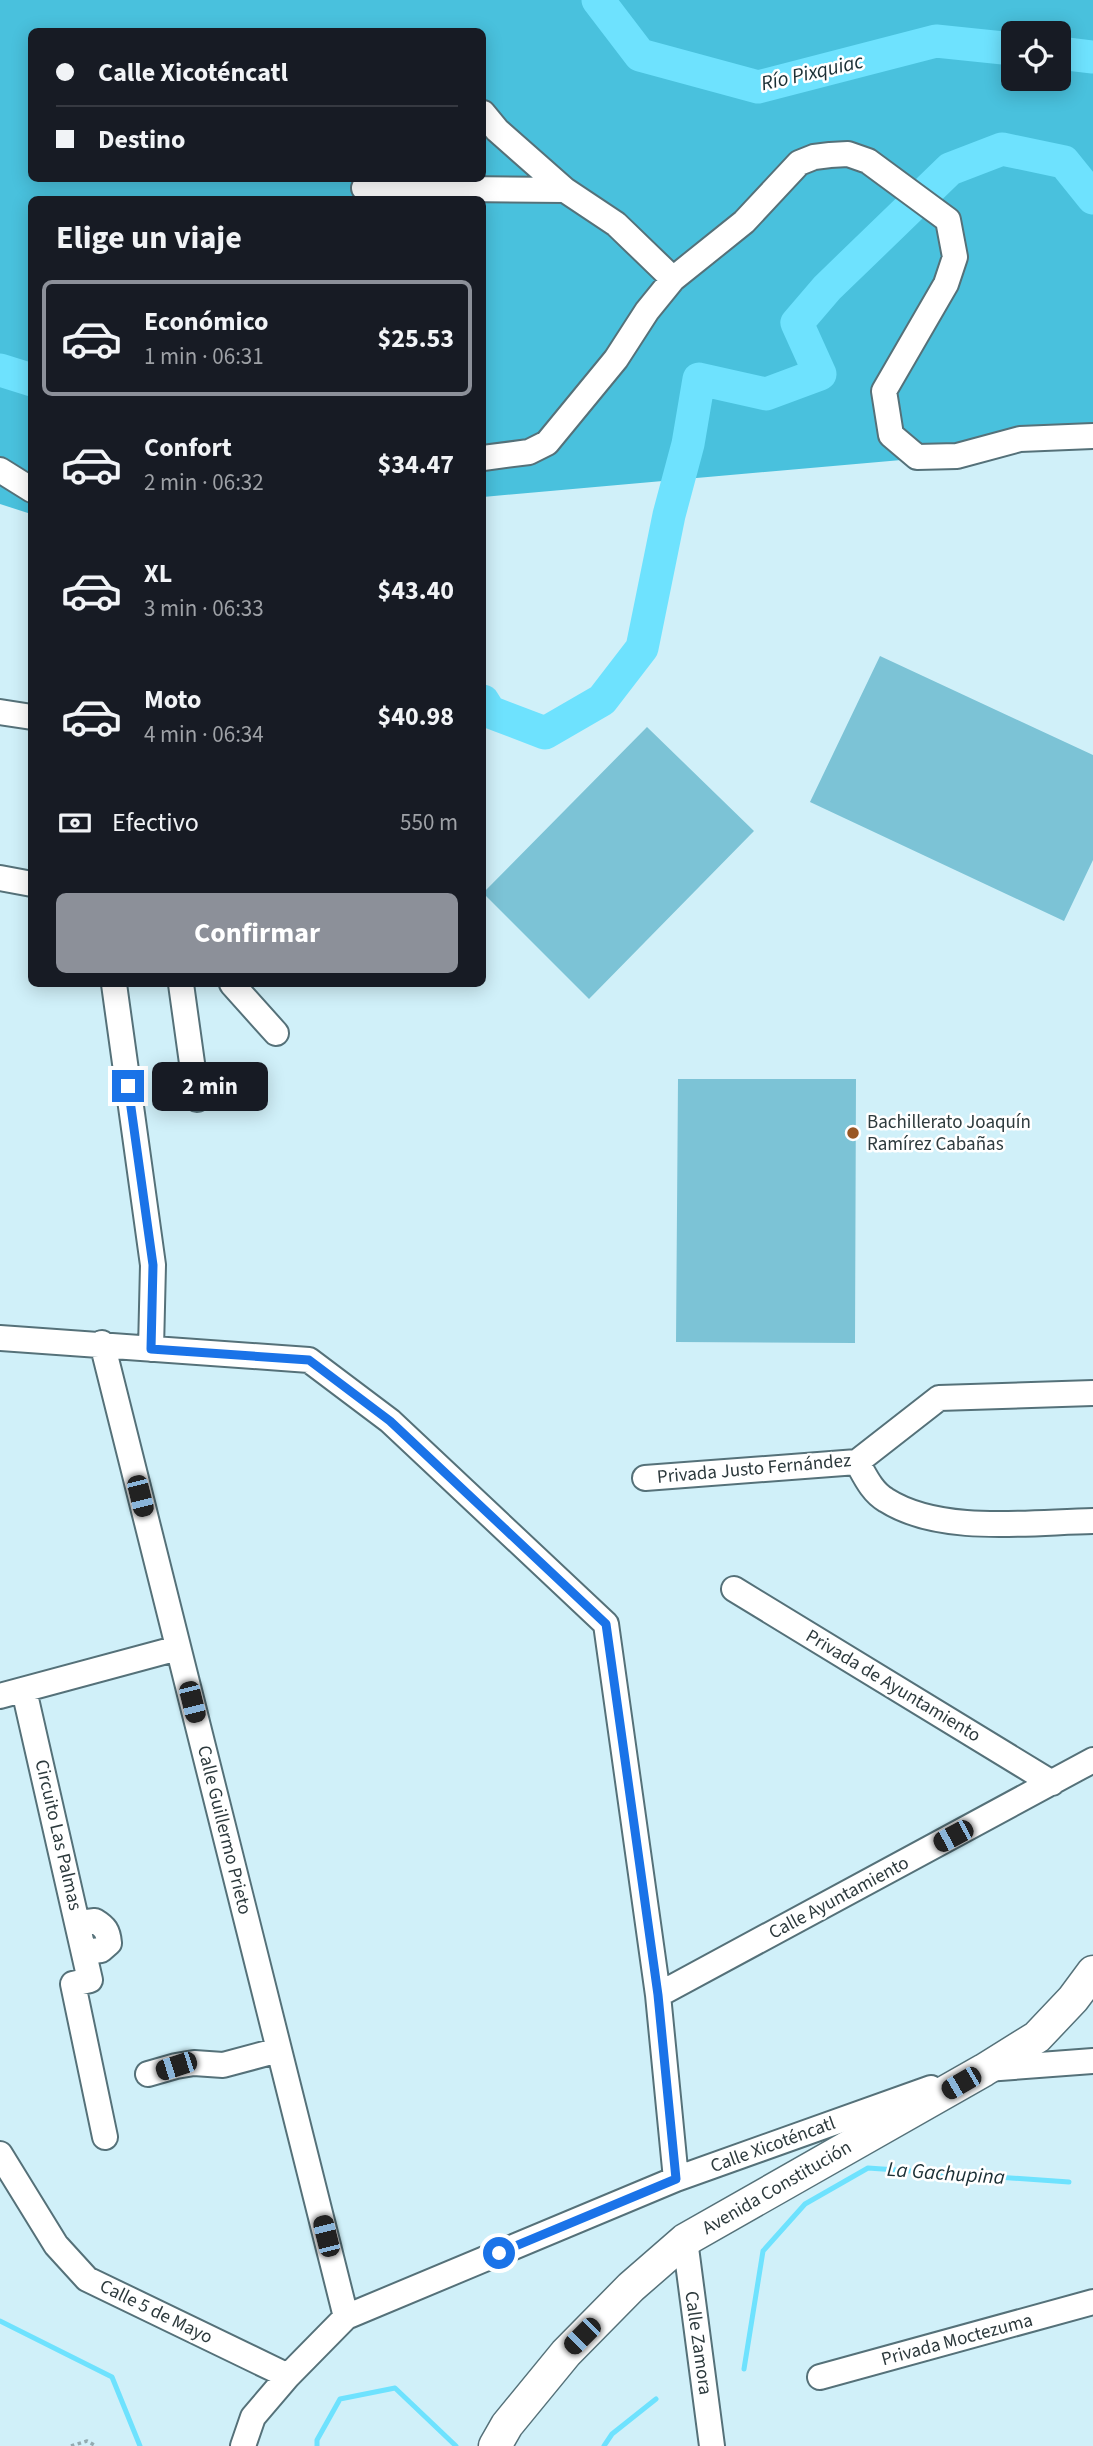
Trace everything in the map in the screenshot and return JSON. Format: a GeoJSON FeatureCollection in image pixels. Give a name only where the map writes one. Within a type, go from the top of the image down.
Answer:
{"type":"FeatureCollection","features":[{"type":"Feature","properties":{"kind":"main road","name":"Avenida Constitución"},"geometry":{"type":"LineString","coordinates":[[501,2435],[566,2353],[631,2287],[685,2241],[1037,2037],[1073,1999],[1093,1972]]}},
{"type":"Feature","properties":{"kind":"street"},"geometry":{"type":"LineString","coordinates":[[486,117],[497,130],[565,190],[616,224],[673,279]]}},
{"type":"Feature","properties":{"kind":"street"},"geometry":{"type":"LineString","coordinates":[[486,458],[529,452],[547,443],[616,359],[647,311],[673,279],[744,222],[787,175],[807,160],[848,154],[868,161],[890,175],[948,220],[955,257],[946,284],[884,391],[891,435],[917,457],[957,456],[1020,439],[1093,436]]}},
{"type":"Feature","properties":{"kind":"street"},"geometry":{"type":"LineString","coordinates":[[364,188],[565,190]]}},
{"type":"Feature","properties":{"kind":"street"},"geometry":{"type":"LineString","coordinates":[[0,470],[28,488]]}},
{"type":"Feature","properties":{"kind":"street"},"geometry":{"type":"LineString","coordinates":[[0,712],[28,716]]}},
{"type":"Feature","properties":{"kind":"street"},"geometry":{"type":"LineString","coordinates":[[0,878],[28,883]]}},
{"type":"Feature","properties":{"kind":"street"},"geometry":{"type":"LineString","coordinates":[[114,987],[153,1265],[151,1349]]}},
{"type":"Feature","properties":{"kind":"street"},"geometry":{"type":"LineString","coordinates":[[180,987],[197,1099]]}},
{"type":"Feature","properties":{"kind":"street"},"geometry":{"type":"LineString","coordinates":[[235,987],[276,1033]]}},
{"type":"Feature","properties":{"kind":"street"},"geometry":{"type":"LineString","coordinates":[[0,1338],[102,1343],[309,1360],[390,1421],[606,1624],[658,1995],[676,2179]]}},
{"type":"Feature","properties":{"kind":"street","name":"Calle Guillermo Prieto"},"geometry":{"type":"LineString","coordinates":[[102,1343],[346,2317]]}},
{"type":"Feature","properties":{"kind":"street","name":"Privada Justo Fernández"},"geometry":{"type":"LineString","coordinates":[[645,1478],[857,1462],[939,1398],[1093,1392]]}},
{"type":"Feature","properties":{"kind":"street"},"geometry":{"type":"LineString","coordinates":[[857,1462],[874,1490],[885,1500],[905,1510],[943,1520],[974,1523],[1093,1521]]}},
{"type":"Feature","properties":{"kind":"street","name":"Privada de Ayuntamiento"},"geometry":{"type":"LineString","coordinates":[[734,1589],[1052,1783]]}},
{"type":"Feature","properties":{"kind":"street"},"geometry":{"type":"LineString","coordinates":[[0,1696],[178,1648]]}},
{"type":"Feature","properties":{"kind":"street","name":"Circuito Las Palmas"},"geometry":{"type":"LineString","coordinates":[[24,1690],[90,1980],[73,1984],[105,2137]]}},
{"type":"Feature","properties":{"kind":"street","name":"Calle Ayuntamiento"},"geometry":{"type":"LineString","coordinates":[[658,1995],[1093,1760]]}},
{"type":"Feature","properties":{"kind":"street"},"geometry":{"type":"LineString","coordinates":[[148,2074],[194,2063],[223,2065],[279,2050]]}},
{"type":"Feature","properties":{"kind":"street","name":"Calle Xicoténcatl"},"geometry":{"type":"LineString","coordinates":[[346,2317],[676,2179],[984,2070],[1093,2061]]}},
{"type":"Feature","properties":{"kind":"street","name":"Calle 5 de Mayo"},"geometry":{"type":"LineString","coordinates":[[0,2154],[56,2245],[87,2278],[288,2376]]}},
{"type":"Feature","properties":{"kind":"street","name":"Calle Zamora"},"geometry":{"type":"LineString","coordinates":[[685,2241],[712,2446]]}},
{"type":"Feature","properties":{"kind":"street","name":"Privada Moctezuma"},"geometry":{"type":"LineString","coordinates":[[820,2378],[1093,2302]]}},
{"type":"Feature","properties":{"kind":"street"},"geometry":{"type":"LineString","coordinates":[[243,2446],[253,2417],[288,2376],[346,2317]]}},
{"type":"Feature","properties":{"kind":"path"},"geometry":{"type":"LineString","coordinates":[[71,2446],[88,2441],[96,2446]]}},
{"type":"Feature","properties":{"kind":"shaded area"},"geometry":{"type":"Polygon","coordinates":[[[0,0],[1093,0],[1093,443],[486,497],[486,196],[28,196],[28,513],[0,504],[0,0]]]}},
{"type":"Feature","properties":{"kind":"shaded area"},"geometry":{"type":"Polygon","coordinates":[[[880,656],[1093,755],[1093,860],[1064,921],[810,802],[880,656]]]}},
{"type":"Feature","properties":{"kind":"shaded area"},"geometry":{"type":"Polygon","coordinates":[[[647,727],[754,831],[589,999],[486,896],[486,890],[647,727]]]}},
{"type":"Feature","properties":{"kind":"shaded area"},"geometry":{"type":"Polygon","coordinates":[[[678,1079],[856,1079],[855,1343],[676,1342],[678,1079]]]}},
{"type":"Feature","properties":{"kind":"waterway","name":"Río Pixquiac"},"geometry":{"type":"LineString","coordinates":[[598,0],[640,55],[758,87],[936,41],[1001,48]]}},
{"type":"Feature","properties":{"kind":"waterway","name":"Río Pixquiac"},"geometry":{"type":"LineString","coordinates":[[1071,54],[1093,57]]}},
{"type":"Feature","properties":{"kind":"waterway"},"geometry":{"type":"LineString","coordinates":[[486,706],[490,712],[545,733],[602,700],[642,648],[669,515],[688,444],[699,379],[766,394],[820,374],[797,323],[827,288],[950,169],[1002,149],[1064,162],[1093,198]]}},
{"type":"Feature","properties":{"kind":"waterway"},"geometry":{"type":"LineString","coordinates":[[0,370],[28,379]]}},
{"type":"Feature","properties":{"kind":"waterway","name":"La Gachupina"},"geometry":{"type":"LineString","coordinates":[[744,2369],[763,2251],[805,2204],[868,2168],[1069,2182]]}},
{"type":"Feature","properties":{"kind":"waterway","name":"La Gachupina"},"geometry":{"type":"LineString","coordinates":[[0,2321],[112,2377],[140,2446]]}},
{"type":"Feature","properties":{"kind":"waterway","name":"La Gachupina"},"geometry":{"type":"LineString","coordinates":[[317,2446],[317,2440],[340,2399],[395,2388],[456,2446]]}},
{"type":"Feature","properties":{"kind":"waterway","name":"La Gachupina"},"geometry":{"type":"LineString","coordinates":[[604,2446],[612,2434],[656,2399]]}},
{"type":"Feature","properties":{"kind":"place","name":"Bachillerato Joaquín Ramírez Cabañas"},"geometry":{"type":"Point","coordinates":[853,1133]}},
{"type":"Feature","properties":{"kind":"route"},"geometry":{"type":"LineString","coordinates":[[128,1086],[153,1265],[151,1349],[309,1360],[390,1421],[606,1624],[658,1995],[676,2179],[499,2253]]}}]}
